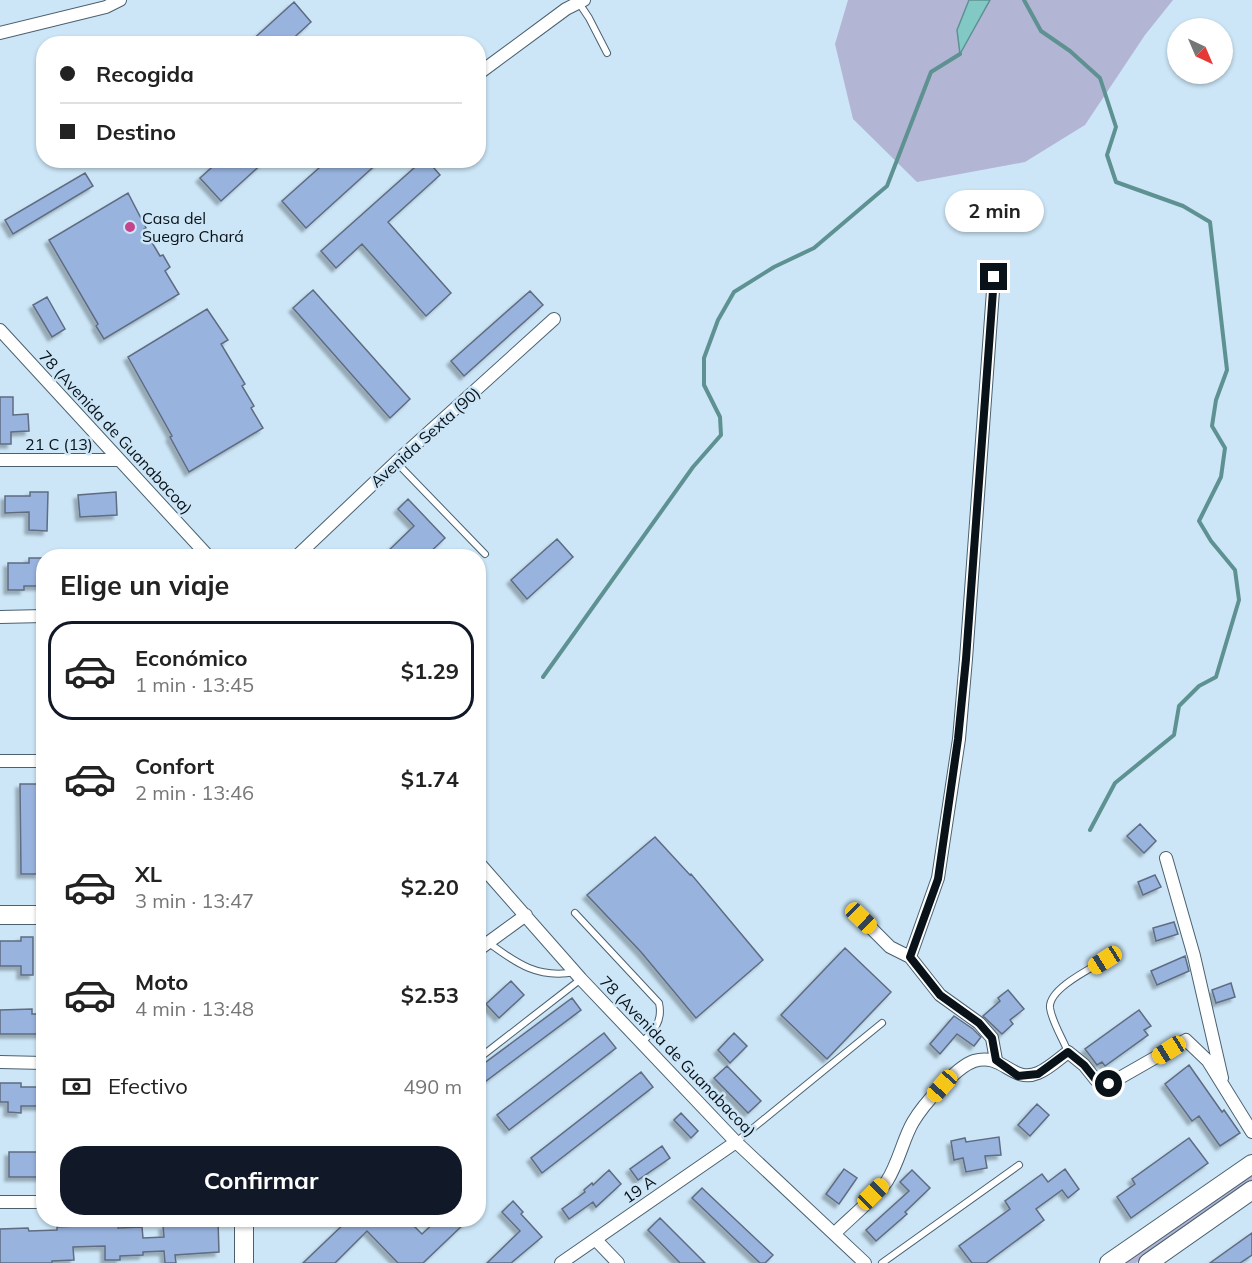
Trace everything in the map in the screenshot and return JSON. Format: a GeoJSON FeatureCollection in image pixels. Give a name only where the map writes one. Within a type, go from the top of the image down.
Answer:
{"type":"FeatureCollection","features":[{"type":"Feature","properties":{"kind":"main road"},"geometry":{"type":"LineString","coordinates":[[0,915],[36,915]]}},
{"type":"Feature","properties":{"kind":"main road"},"geometry":{"type":"LineString","coordinates":[[1109,1263],[1252,1164]]}},
{"type":"Feature","properties":{"kind":"main road"},"geometry":{"type":"LineString","coordinates":[[1148,1263],[1252,1190]]}},
{"type":"Feature","properties":{"kind":"main road"},"geometry":{"type":"LineString","coordinates":[[244,1227],[244,1263]]}},
{"type":"Feature","properties":{"kind":"street"},"geometry":{"type":"LineString","coordinates":[[0,33],[106,7],[120,0]]}},
{"type":"Feature","properties":{"kind":"street"},"geometry":{"type":"LineString","coordinates":[[486,68],[563,5],[581,2]]}},
{"type":"Feature","properties":{"kind":"street"},"geometry":{"type":"LineString","coordinates":[[910,957],[938,879],[958,739],[994,277]]}},
{"type":"Feature","properties":{"kind":"street","name":"Avenida Sexta (90)"},"geometry":{"type":"LineString","coordinates":[[304,549],[396,462],[554,319]]}},
{"type":"Feature","properties":{"kind":"street","name":"78 (Avenida de Guanabacoa)"},"geometry":{"type":"LineString","coordinates":[[0,330],[201,549]]}},
{"type":"Feature","properties":{"kind":"street","name":"21 C (13)"},"geometry":{"type":"LineString","coordinates":[[0,460],[118,460]]}},
{"type":"Feature","properties":{"kind":"street"},"geometry":{"type":"LineString","coordinates":[[0,616],[36,616]]}},
{"type":"Feature","properties":{"kind":"street"},"geometry":{"type":"LineString","coordinates":[[0,761],[36,761]]}},
{"type":"Feature","properties":{"kind":"street"},"geometry":{"type":"LineString","coordinates":[[1166,858],[1194,956],[1224,1086]]}},
{"type":"Feature","properties":{"kind":"street","name":"78 (Avenida de Guanabacoa)"},"geometry":{"type":"LineString","coordinates":[[486,871],[579,975],[736,1142],[865,1263]]}},
{"type":"Feature","properties":{"kind":"street"},"geometry":{"type":"LineString","coordinates":[[486,945],[526,915]]}},
{"type":"Feature","properties":{"kind":"street"},"geometry":{"type":"LineString","coordinates":[[861,918],[890,947],[910,957],[940,995],[979,1023],[992,1038],[996,1060]]}},
{"type":"Feature","properties":{"kind":"street"},"geometry":{"type":"LineString","coordinates":[[835,1233],[886,1182],[901,1154],[912,1122],[953,1074],[974,1061],[996,1060],[1018,1076],[1038,1074],[1068,1052],[1084,1065],[1096,1080],[1109,1084],[1185,1040],[1208,1060],[1252,1132]]}},
{"type":"Feature","properties":{"kind":"street"},"geometry":{"type":"LineString","coordinates":[[0,1062],[36,1063]]}},
{"type":"Feature","properties":{"kind":"street","name":"19 A"},"geometry":{"type":"LineString","coordinates":[[561,1263],[736,1142]]}},
{"type":"Feature","properties":{"kind":"street"},"geometry":{"type":"LineString","coordinates":[[0,1202],[36,1202]]}},
{"type":"Feature","properties":{"kind":"street"},"geometry":{"type":"LineString","coordinates":[[596,1240],[618,1263]]}},
{"type":"Feature","properties":{"kind":"lane"},"geometry":{"type":"LineString","coordinates":[[581,2],[607,53]]}},
{"type":"Feature","properties":{"kind":"lane"},"geometry":{"type":"LineString","coordinates":[[396,462],[479,549]]}},
{"type":"Feature","properties":{"kind":"lane"},"geometry":{"type":"LineString","coordinates":[[575,913],[659,1004],[662,1013],[659,1020],[653,1031],[642,1042]]}},
{"type":"Feature","properties":{"kind":"lane"},"geometry":{"type":"LineString","coordinates":[[486,947],[529,969],[562,975],[579,975]]}},
{"type":"Feature","properties":{"kind":"lane"},"geometry":{"type":"LineString","coordinates":[[1068,1052],[1050,1009],[1051,1000],[1059,989],[1105,960]]}},
{"type":"Feature","properties":{"kind":"lane"},"geometry":{"type":"LineString","coordinates":[[486,1052],[579,975]]}},
{"type":"Feature","properties":{"kind":"lane"},"geometry":{"type":"LineString","coordinates":[[736,1142],[882,1023]]}},
{"type":"Feature","properties":{"kind":"lane"},"geometry":{"type":"LineString","coordinates":[[882,1263],[1018,1165]]}},
{"type":"Feature","properties":{"kind":"shaded area"},"geometry":{"type":"Polygon","coordinates":[[[848,0],[969,0],[957,30],[960,53],[990,0],[1173,0],[1145,35],[1085,125],[1025,162],[917,182],[853,119],[835,44],[848,0]]]}},
{"type":"Feature","properties":{"kind":"shaded area"},"geometry":{"type":"Polygon","coordinates":[[[969,0],[990,0],[960,54],[957,30],[969,0]]]}},
{"type":"Feature","properties":{"kind":"shaded area"},"geometry":{"type":"Polygon","coordinates":[[[1252,1172],[1252,1181],[1136,1263],[1124,1263],[1252,1172]]]}},
{"type":"Feature","properties":{"kind":"building"},"geometry":{"type":"Polygon","coordinates":[[[294,2],[311,22],[296,36],[257,36],[294,2]]]}},
{"type":"Feature","properties":{"kind":"building"},"geometry":{"type":"Polygon","coordinates":[[[211,168],[257,168],[221,201],[200,178],[211,168]]]}},
{"type":"Feature","properties":{"kind":"building"},"geometry":{"type":"Polygon","coordinates":[[[319,168],[372,168],[306,228],[282,201],[319,168]]]}},
{"type":"Feature","properties":{"kind":"building"},"geometry":{"type":"Polygon","coordinates":[[[414,168],[434,168],[440,175],[388,222],[451,293],[426,316],[362,244],[336,268],[321,251],[414,168]]]}},
{"type":"Feature","properties":{"kind":"building"},"geometry":{"type":"Polygon","coordinates":[[[85,173],[93,186],[13,234],[5,220],[85,173]]]}},
{"type":"Feature","properties":{"kind":"building"},"geometry":{"type":"Polygon","coordinates":[[[128,193],[146,228],[144,229],[160,256],[163,255],[170,267],[165,271],[179,294],[104,339],[96,326],[98,324],[49,240],[128,193]]]}},
{"type":"Feature","properties":{"kind":"building"},"geometry":{"type":"Polygon","coordinates":[[[313,290],[410,399],[390,418],[293,308],[313,290]]]}},
{"type":"Feature","properties":{"kind":"building"},"geometry":{"type":"Polygon","coordinates":[[[530,291],[543,305],[464,376],[451,361],[530,291]]]}},
{"type":"Feature","properties":{"kind":"building"},"geometry":{"type":"Polygon","coordinates":[[[47,297],[65,329],[52,337],[33,305],[47,297]]]}},
{"type":"Feature","properties":{"kind":"building"},"geometry":{"type":"Polygon","coordinates":[[[207,309],[228,340],[221,344],[245,384],[242,386],[254,406],[251,408],[263,428],[189,472],[170,437],[172,436],[128,357],[207,309]]]}},
{"type":"Feature","properties":{"kind":"building"},"geometry":{"type":"Polygon","coordinates":[[[0,397],[13,397],[13,415],[28,414],[29,431],[11,432],[11,444],[0,444],[0,397]]]}},
{"type":"Feature","properties":{"kind":"building"},"geometry":{"type":"Polygon","coordinates":[[[30,492],[48,492],[47,531],[29,530],[29,512],[5,513],[5,496],[30,496],[30,492]]]}},
{"type":"Feature","properties":{"kind":"building"},"geometry":{"type":"Polygon","coordinates":[[[116,492],[117,515],[80,517],[78,495],[116,492]]]}},
{"type":"Feature","properties":{"kind":"building"},"geometry":{"type":"Polygon","coordinates":[[[408,499],[445,538],[433,549],[390,549],[414,526],[398,509],[408,499]]]}},
{"type":"Feature","properties":{"kind":"building"},"geometry":{"type":"Polygon","coordinates":[[[557,539],[573,557],[527,599],[511,580],[557,539]]]}},
{"type":"Feature","properties":{"kind":"building"},"geometry":{"type":"Polygon","coordinates":[[[29,558],[36,558],[36,586],[24,586],[24,590],[8,590],[8,563],[29,563],[29,558]]]}},
{"type":"Feature","properties":{"kind":"building"},"geometry":{"type":"Polygon","coordinates":[[[20,784],[36,784],[36,874],[21,874],[20,784]]]}},
{"type":"Feature","properties":{"kind":"building"},"geometry":{"type":"Polygon","coordinates":[[[1140,824],[1156,841],[1144,853],[1127,836],[1140,824]]]}},
{"type":"Feature","properties":{"kind":"building"},"geometry":{"type":"Polygon","coordinates":[[[655,837],[691,874],[763,960],[696,1018],[641,952],[587,895],[655,837]]]}},
{"type":"Feature","properties":{"kind":"building"},"geometry":{"type":"Polygon","coordinates":[[[1155,875],[1161,887],[1143,895],[1138,882],[1155,875]]]}},
{"type":"Feature","properties":{"kind":"building"},"geometry":{"type":"Polygon","coordinates":[[[1174,922],[1178,934],[1156,941],[1153,928],[1174,922]]]}},
{"type":"Feature","properties":{"kind":"building"},"geometry":{"type":"Polygon","coordinates":[[[21,937],[33,937],[33,975],[21,975],[21,966],[0,966],[0,941],[21,941],[21,937]]]}},
{"type":"Feature","properties":{"kind":"building"},"geometry":{"type":"Polygon","coordinates":[[[845,948],[891,992],[827,1059],[781,1015],[845,948]]]}},
{"type":"Feature","properties":{"kind":"building"},"geometry":{"type":"Polygon","coordinates":[[[1185,956],[1189,971],[1157,985],[1151,971],[1185,956]]]}},
{"type":"Feature","properties":{"kind":"building"},"geometry":{"type":"Polygon","coordinates":[[[511,981],[524,995],[499,1018],[486,1004],[511,981]]]}},
{"type":"Feature","properties":{"kind":"building"},"geometry":{"type":"Polygon","coordinates":[[[1231,983],[1235,997],[1216,1003],[1212,990],[1231,983]]]}},
{"type":"Feature","properties":{"kind":"building"},"geometry":{"type":"Polygon","coordinates":[[[1008,990],[1024,1009],[1010,1020],[1013,1024],[1002,1034],[983,1016],[1000,1001],[998,998],[1008,990]]]}},
{"type":"Feature","properties":{"kind":"building"},"geometry":{"type":"Polygon","coordinates":[[[572,998],[581,1010],[486,1081],[486,1062],[572,998]]]}},
{"type":"Feature","properties":{"kind":"building"},"geometry":{"type":"Polygon","coordinates":[[[32,1009],[32,1014],[36,1014],[36,1034],[0,1034],[0,1010],[32,1009]]]}},
{"type":"Feature","properties":{"kind":"building"},"geometry":{"type":"Polygon","coordinates":[[[1139,1010],[1151,1026],[1144,1030],[1148,1035],[1105,1066],[1102,1062],[1097,1065],[1085,1049],[1139,1010]]]}},
{"type":"Feature","properties":{"kind":"building"},"geometry":{"type":"Polygon","coordinates":[[[954,1016],[981,1037],[974,1046],[957,1034],[940,1054],[930,1044],[954,1016]]]}},
{"type":"Feature","properties":{"kind":"building"},"geometry":{"type":"Polygon","coordinates":[[[604,1033],[616,1048],[509,1130],[497,1115],[604,1033]]]}},
{"type":"Feature","properties":{"kind":"building"},"geometry":{"type":"Polygon","coordinates":[[[734,1033],[747,1046],[730,1063],[718,1050],[734,1033]]]}},
{"type":"Feature","properties":{"kind":"building"},"geometry":{"type":"Polygon","coordinates":[[[1189,1065],[1240,1133],[1220,1146],[1199,1116],[1192,1121],[1165,1084],[1189,1065]]]}},
{"type":"Feature","properties":{"kind":"building"},"geometry":{"type":"Polygon","coordinates":[[[727,1066],[761,1101],[748,1113],[714,1078],[727,1066]]]}},
{"type":"Feature","properties":{"kind":"building"},"geometry":{"type":"Polygon","coordinates":[[[641,1072],[653,1087],[542,1173],[531,1158],[641,1072]]]}},
{"type":"Feature","properties":{"kind":"building"},"geometry":{"type":"Polygon","coordinates":[[[0,1083],[21,1083],[21,1087],[36,1087],[36,1106],[21,1106],[21,1113],[8,1112],[8,1102],[0,1102],[0,1083]]]}},
{"type":"Feature","properties":{"kind":"building"},"geometry":{"type":"Polygon","coordinates":[[[1037,1104],[1049,1115],[1030,1136],[1018,1125],[1037,1104]]]}},
{"type":"Feature","properties":{"kind":"building"},"geometry":{"type":"Polygon","coordinates":[[[681,1113],[698,1131],[691,1138],[674,1120],[681,1113]]]}},
{"type":"Feature","properties":{"kind":"building"},"geometry":{"type":"Polygon","coordinates":[[[999,1137],[1001,1155],[985,1156],[987,1168],[966,1172],[963,1158],[954,1160],[951,1141],[965,1138],[966,1142],[999,1137]]]}},
{"type":"Feature","properties":{"kind":"building"},"geometry":{"type":"Polygon","coordinates":[[[1189,1138],[1208,1163],[1131,1218],[1117,1197],[1135,1184],[1132,1179],[1189,1138]]]}},
{"type":"Feature","properties":{"kind":"building"},"geometry":{"type":"Polygon","coordinates":[[[662,1146],[670,1158],[638,1180],[630,1169],[662,1146]]]}},
{"type":"Feature","properties":{"kind":"building"},"geometry":{"type":"Polygon","coordinates":[[[9,1152],[36,1152],[36,1177],[9,1177],[9,1152]]]}},
{"type":"Feature","properties":{"kind":"building"},"geometry":{"type":"Polygon","coordinates":[[[844,1169],[857,1178],[839,1204],[826,1194],[844,1169]]]}},
{"type":"Feature","properties":{"kind":"building"},"geometry":{"type":"Polygon","coordinates":[[[1065,1169],[1079,1189],[1068,1198],[1062,1190],[1036,1209],[1044,1220],[986,1263],[972,1263],[959,1246],[1010,1209],[1005,1201],[1042,1174],[1048,1182],[1065,1169]]]}},
{"type":"Feature","properties":{"kind":"building"},"geometry":{"type":"Polygon","coordinates":[[[609,1170],[621,1184],[596,1207],[593,1202],[569,1219],[562,1209],[609,1170]]]}},
{"type":"Feature","properties":{"kind":"building"},"geometry":{"type":"Polygon","coordinates":[[[912,1170],[930,1188],[905,1212],[907,1214],[876,1241],[866,1230],[909,1191],[900,1182],[912,1170]]]}},
{"type":"Feature","properties":{"kind":"building"},"geometry":{"type":"Polygon","coordinates":[[[702,1188],[773,1255],[765,1263],[760,1263],[692,1198],[702,1188]]]}},
{"type":"Feature","properties":{"kind":"building"},"geometry":{"type":"Polygon","coordinates":[[[513,1201],[523,1212],[521,1214],[542,1237],[511,1263],[487,1263],[520,1231],[502,1212],[513,1201]]]}},
{"type":"Feature","properties":{"kind":"building"},"geometry":{"type":"Polygon","coordinates":[[[660,1218],[705,1263],[680,1263],[648,1230],[660,1218]]]}},
{"type":"Feature","properties":{"kind":"building"},"geometry":{"type":"Polygon","coordinates":[[[57,1227],[142,1227],[143,1238],[164,1237],[163,1227],[218,1227],[219,1252],[175,1255],[176,1263],[165,1263],[164,1251],[120,1256],[120,1260],[105,1260],[105,1246],[73,1247],[74,1260],[52,1261],[52,1263],[0,1263],[0,1229],[28,1228],[29,1231],[57,1230],[57,1227]]]}},
{"type":"Feature","properties":{"kind":"building"},"geometry":{"type":"Polygon","coordinates":[[[341,1227],[415,1227],[422,1234],[430,1227],[461,1227],[423,1263],[398,1263],[367,1231],[335,1263],[303,1263],[341,1227]]]}},
{"type":"Feature","properties":{"kind":"building"},"geometry":{"type":"Polygon","coordinates":[[[1252,1233],[1252,1255],[1240,1263],[1210,1263],[1252,1233]]]}},
{"type":"Feature","properties":{"kind":"waterway"},"geometry":{"type":"LineString","coordinates":[[1024,0],[1041,31],[1070,51],[1100,78],[1116,127],[1107,155],[1116,182],[1183,206],[1210,222],[1227,370],[1216,400],[1212,426],[1225,448],[1221,477],[1199,521],[1211,541],[1235,570],[1239,600],[1216,677],[1199,686],[1179,706],[1174,735],[1115,783],[1090,830]]}},
{"type":"Feature","properties":{"kind":"waterway"},"geometry":{"type":"LineString","coordinates":[[543,677],[693,467],[721,435],[720,417],[704,385],[704,358],[718,320],[734,292],[774,267],[814,248],[887,186],[931,72],[960,54]]}},
{"type":"Feature","properties":{"kind":"place","name":"Casa del Suegro Chará"},"geometry":{"type":"Point","coordinates":[130,227]}},
{"type":"Feature","properties":{"kind":"route"},"geometry":{"type":"LineString","coordinates":[[994,277],[958,739],[938,879],[910,957],[940,995],[979,1023],[992,1038],[996,1060],[1018,1076],[1038,1074],[1068,1052],[1084,1065],[1096,1080],[1109,1084]]}}]}
